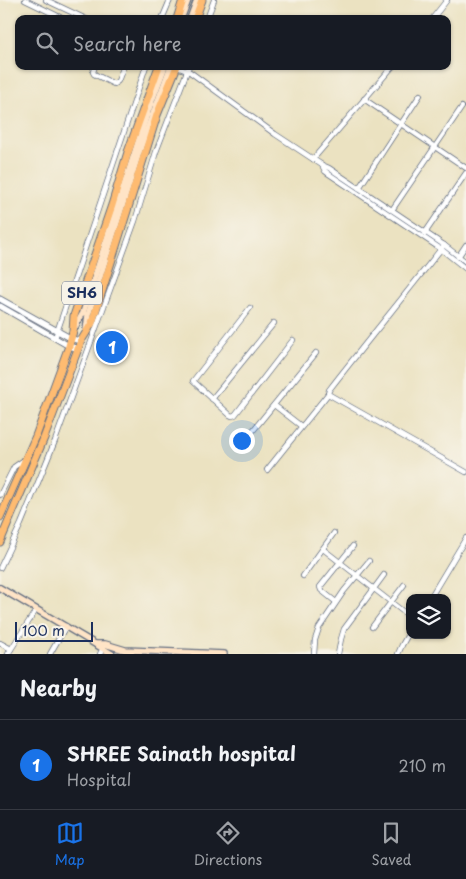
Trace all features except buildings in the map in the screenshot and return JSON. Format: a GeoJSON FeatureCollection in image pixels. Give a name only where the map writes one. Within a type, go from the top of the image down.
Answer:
{"type":"FeatureCollection","features":[{"type":"Feature","properties":{"kind":"highway"},"geometry":{"type":"LineString","coordinates":[[178,15],[183,0]]}},
{"type":"Feature","properties":{"kind":"highway"},"geometry":{"type":"LineString","coordinates":[[196,15],[202,0]]}},
{"type":"Feature","properties":{"kind":"highway","name":"SH6"},"geometry":{"type":"LineString","coordinates":[[0,517],[36,436],[71,339],[74,316],[128,152],[159,70]]}},
{"type":"Feature","properties":{"kind":"highway"},"geometry":{"type":"LineString","coordinates":[[0,542],[44,438],[78,349],[92,323],[157,115],[174,70]]}},
{"type":"Feature","properties":{"kind":"main road"},"geometry":{"type":"LineString","coordinates":[[183,15],[188,0]]}},
{"type":"Feature","properties":{"kind":"main road"},"geometry":{"type":"LineString","coordinates":[[191,15],[197,0]]}},
{"type":"Feature","properties":{"kind":"main road"},"geometry":{"type":"LineString","coordinates":[[71,339],[83,313],[148,110],[163,70]]}},
{"type":"Feature","properties":{"kind":"main road"},"geometry":{"type":"LineString","coordinates":[[0,587],[112,654]]}},
{"type":"Feature","properties":{"kind":"main road"},"geometry":{"type":"LineString","coordinates":[[102,649],[224,654]]}},
{"type":"Feature","properties":{"kind":"street"},"geometry":{"type":"LineString","coordinates":[[25,0],[57,15],[60,7]]}},
{"type":"Feature","properties":{"kind":"street"},"geometry":{"type":"LineString","coordinates":[[46,0],[77,15]]}},
{"type":"Feature","properties":{"kind":"street"},"geometry":{"type":"LineString","coordinates":[[164,15],[170,0]]}},
{"type":"Feature","properties":{"kind":"street"},"geometry":{"type":"LineString","coordinates":[[208,15],[214,0]]}},
{"type":"Feature","properties":{"kind":"street"},"geometry":{"type":"LineString","coordinates":[[435,15],[447,0]]}},
{"type":"Feature","properties":{"kind":"street"},"geometry":{"type":"LineString","coordinates":[[94,70],[94,74],[114,84],[118,82],[122,70]]}},
{"type":"Feature","properties":{"kind":"street"},"geometry":{"type":"LineString","coordinates":[[55,338],[145,70]]}},
{"type":"Feature","properties":{"kind":"street"},"geometry":{"type":"LineString","coordinates":[[0,568],[21,524],[55,442],[135,222],[151,168],[187,70]]}},
{"type":"Feature","properties":{"kind":"street"},"geometry":{"type":"LineString","coordinates":[[191,70],[314,159],[329,174],[466,262]]}},
{"type":"Feature","properties":{"kind":"street"},"geometry":{"type":"LineString","coordinates":[[314,159],[389,70]]}},
{"type":"Feature","properties":{"kind":"street"},"geometry":{"type":"LineString","coordinates":[[359,188],[420,95]]}},
{"type":"Feature","properties":{"kind":"street"},"geometry":{"type":"LineString","coordinates":[[364,99],[466,168]]}},
{"type":"Feature","properties":{"kind":"street"},"geometry":{"type":"LineString","coordinates":[[392,210],[462,107]]}},
{"type":"Feature","properties":{"kind":"street"},"geometry":{"type":"LineString","coordinates":[[322,166],[330,168],[425,233],[466,269]]}},
{"type":"Feature","properties":{"kind":"street"},"geometry":{"type":"LineString","coordinates":[[425,233],[466,173]]}},
{"type":"Feature","properties":{"kind":"street"},"geometry":{"type":"LineString","coordinates":[[458,256],[466,245]]}},
{"type":"Feature","properties":{"kind":"street"},"geometry":{"type":"LineString","coordinates":[[267,470],[442,247]]}},
{"type":"Feature","properties":{"kind":"street"},"geometry":{"type":"LineString","coordinates":[[0,299],[71,339],[78,349]]}},
{"type":"Feature","properties":{"kind":"street"},"geometry":{"type":"LineString","coordinates":[[0,306],[55,338],[83,338]]}},
{"type":"Feature","properties":{"kind":"street"},"geometry":{"type":"LineString","coordinates":[[250,308],[193,381],[230,415],[235,415],[294,340]]}},
{"type":"Feature","properties":{"kind":"street"},"geometry":{"type":"LineString","coordinates":[[212,399],[274,323]]}},
{"type":"Feature","properties":{"kind":"street"},"geometry":{"type":"LineString","coordinates":[[251,434],[316,353]]}},
{"type":"Feature","properties":{"kind":"street"},"geometry":{"type":"LineString","coordinates":[[328,394],[466,472]]}},
{"type":"Feature","properties":{"kind":"street"},"geometry":{"type":"LineString","coordinates":[[274,405],[301,426]]}},
{"type":"Feature","properties":{"kind":"street"},"geometry":{"type":"LineString","coordinates":[[0,494],[14,467],[26,459]]}},
{"type":"Feature","properties":{"kind":"street"},"geometry":{"type":"LineString","coordinates":[[303,576],[334,533]]}},
{"type":"Feature","properties":{"kind":"street"},"geometry":{"type":"LineString","coordinates":[[432,594],[466,538]]}},
{"type":"Feature","properties":{"kind":"street"},"geometry":{"type":"LineString","coordinates":[[336,602],[321,590],[320,587],[353,546]]}},
{"type":"Feature","properties":{"kind":"street"},"geometry":{"type":"LineString","coordinates":[[322,549],[406,614]]}},
{"type":"Feature","properties":{"kind":"street"},"geometry":{"type":"LineString","coordinates":[[314,654],[316,634],[336,602],[369,561]]}},
{"type":"Feature","properties":{"kind":"street"},"geometry":{"type":"LineString","coordinates":[[338,654],[342,634],[384,575]]}},
{"type":"Feature","properties":{"kind":"street"},"geometry":{"type":"LineString","coordinates":[[372,626],[404,585]]}},
{"type":"Feature","properties":{"kind":"street"},"geometry":{"type":"LineString","coordinates":[[0,643],[9,652],[36,610]]}},
{"type":"Feature","properties":{"kind":"street"},"geometry":{"type":"LineString","coordinates":[[50,654],[66,626]]}},
{"type":"Feature","properties":{"kind":"street"},"geometry":{"type":"LineString","coordinates":[[398,654],[406,638]]}},
{"type":"Feature","properties":{"kind":"place","name":"SHREE Sainath hospital"},"geometry":{"type":"Point","coordinates":[112,347]}}]}
